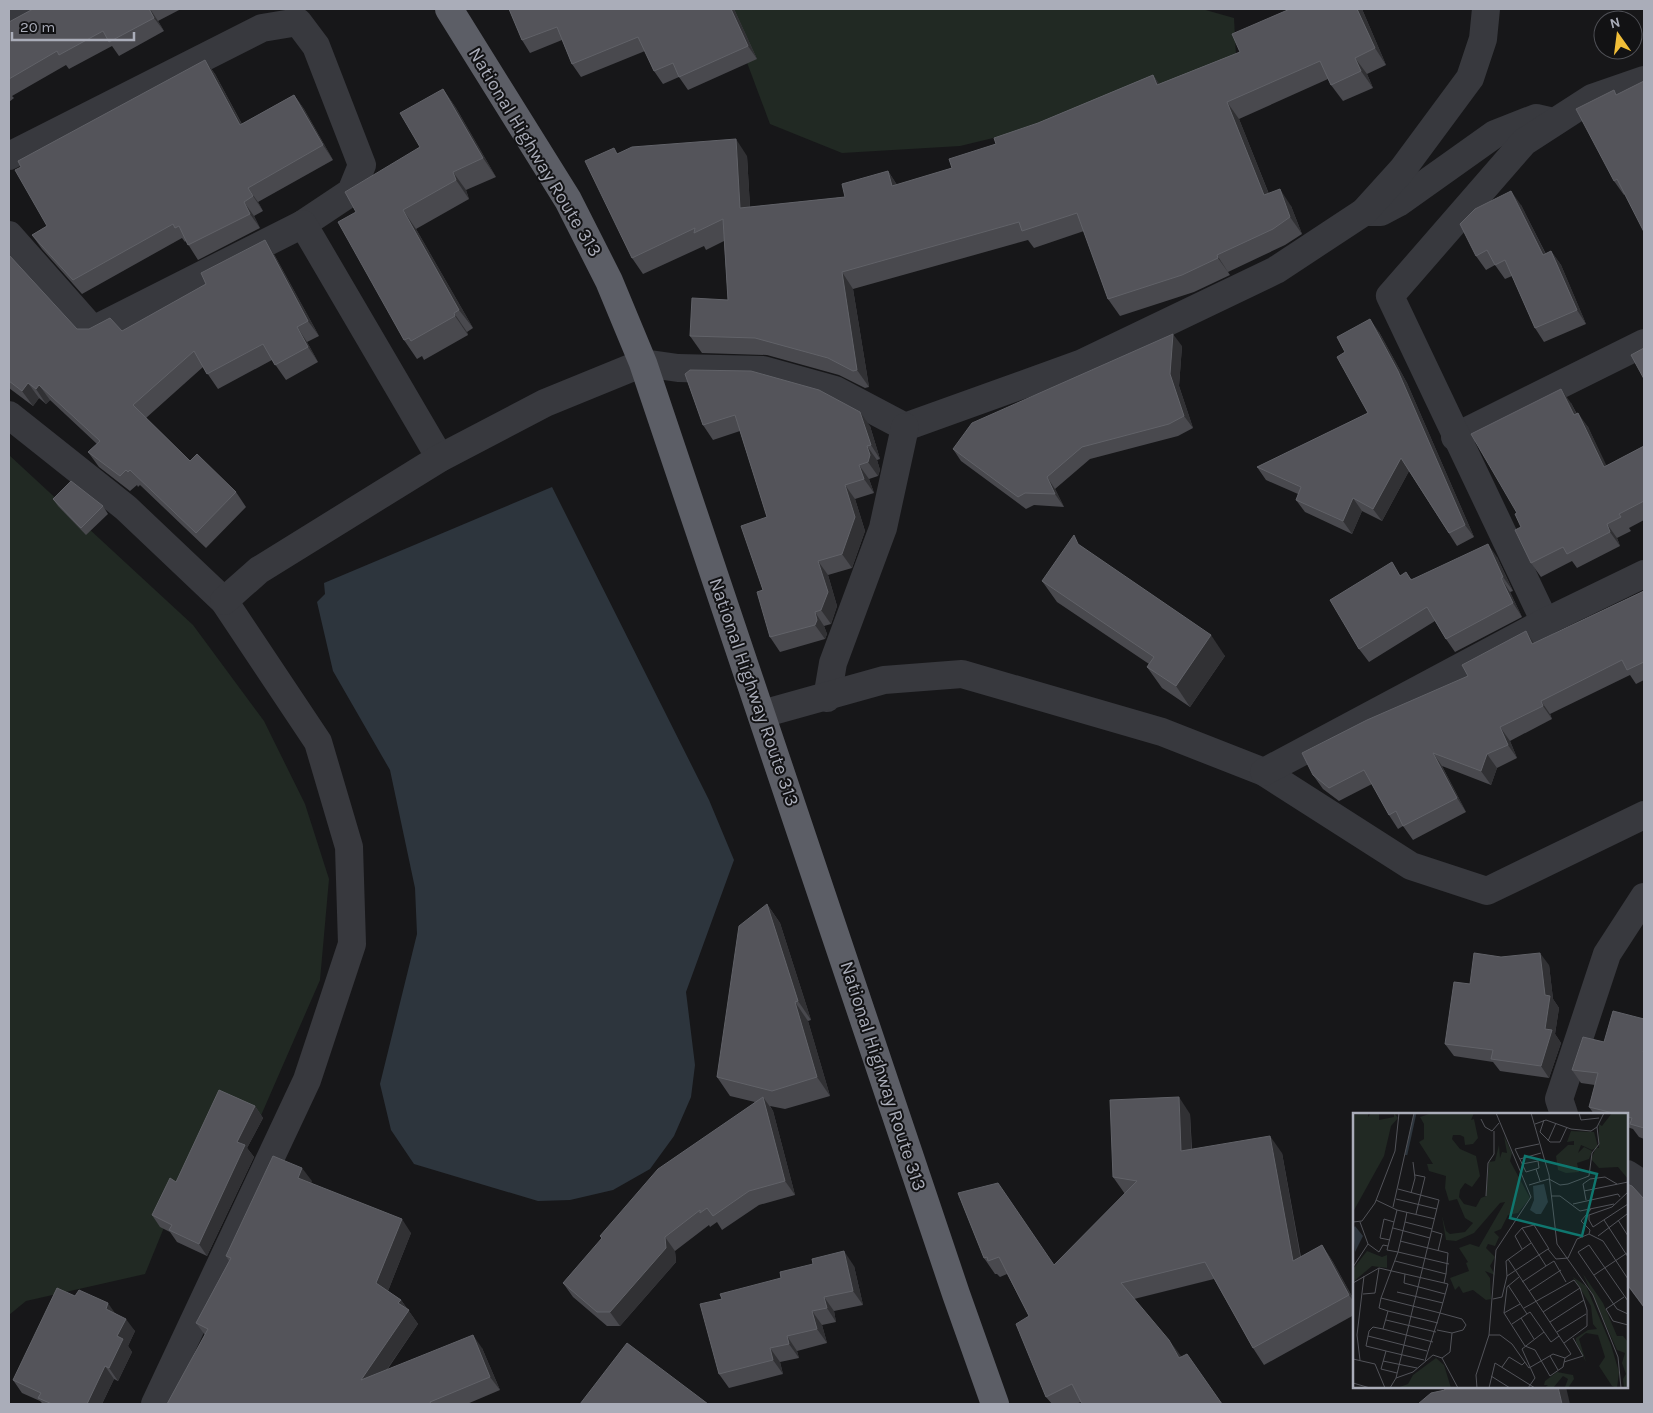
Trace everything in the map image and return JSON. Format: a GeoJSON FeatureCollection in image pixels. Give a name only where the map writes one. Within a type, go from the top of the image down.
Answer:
{"type":"FeatureCollection","features":[{"type":"Feature","properties":{"kind":"highway","name":"National Highway Route 313"},"geometry":{"type":"LineString","coordinates":[[449,9],[568,200],[609,281],[643,363],[956,1294],[995,1404]]}},
{"type":"Feature","properties":{"kind":"street"},"geometry":{"type":"LineString","coordinates":[[9,22],[33,9]]}},
{"type":"Feature","properties":{"kind":"street"},"geometry":{"type":"LineString","coordinates":[[224,601],[259,570],[440,458],[545,403],[643,363],[678,368],[763,370],[835,390],[905,427],[1080,364],[1276,270],[1364,212],[1402,170],[1470,78],[1483,39],[1486,9]]}},
{"type":"Feature","properties":{"kind":"street"},"geometry":{"type":"LineString","coordinates":[[9,156],[262,28],[298,22],[316,46],[362,165],[351,192],[303,224],[92,330],[9,235]]}},
{"type":"Feature","properties":{"kind":"street"},"geometry":{"type":"LineString","coordinates":[[1545,622],[1455,437],[1390,296],[1524,142],[1592,98],[1644,80]]}},
{"type":"Feature","properties":{"kind":"street"},"geometry":{"type":"LineString","coordinates":[[1364,212],[1381,212],[1398,203],[1495,134],[1536,118],[1555,122]]}},
{"type":"Feature","properties":{"kind":"street"},"geometry":{"type":"LineString","coordinates":[[303,224],[440,458]]}},
{"type":"Feature","properties":{"kind":"street"},"geometry":{"type":"LineString","coordinates":[[1455,437],[1644,343]]}},
{"type":"Feature","properties":{"kind":"street"},"geometry":{"type":"LineString","coordinates":[[9,415],[126,508],[224,601],[318,742],[349,847],[352,944],[307,1080],[155,1404]]}},
{"type":"Feature","properties":{"kind":"street"},"geometry":{"type":"LineString","coordinates":[[827,698],[833,663],[883,528],[905,427]]}},
{"type":"Feature","properties":{"kind":"street"},"geometry":{"type":"LineString","coordinates":[[1264,772],[1545,622],[1644,574]]}},
{"type":"Feature","properties":{"kind":"street"},"geometry":{"type":"LineString","coordinates":[[762,714],[827,698],[884,680],[962,674],[1162,732],[1264,772],[1411,866],[1487,891],[1644,815]]}},
{"type":"Feature","properties":{"kind":"street"},"geometry":{"type":"LineString","coordinates":[[1564,1113],[1559,1099],[1607,954],[1644,897]]}},
{"type":"Feature","properties":{"kind":"street"},"geometry":{"type":"LineString","coordinates":[[1628,1175],[1644,1185]]}},
{"type":"Feature","properties":{"kind":"shaded area"},"geometry":{"type":"Polygon","coordinates":[[[727,9],[1202,9],[1234,18],[1236,56],[1063,121],[960,146],[842,153],[770,124],[727,9]]]}},
{"type":"Feature","properties":{"kind":"shaded area"},"geometry":{"type":"Polygon","coordinates":[[[9,455],[193,625],[264,721],[305,804],[329,879],[320,980],[256,1127],[207,1122],[145,1274],[26,1301],[9,1315],[9,455]]]}},
{"type":"Feature","properties":{"kind":"shaded area"},"geometry":{"type":"Polygon","coordinates":[[[552,487],[709,800],[734,860],[686,992],[695,1065],[691,1097],[674,1136],[650,1169],[613,1190],[570,1200],[538,1201],[414,1164],[391,1130],[380,1084],[417,934],[415,888],[390,770],[333,671],[317,602],[325,594],[324,583],[552,487]]]}},
{"type":"Feature","properties":{"kind":"building"},"geometry":{"type":"Polygon","coordinates":[[[33,9],[149,9],[154,18],[109,42],[103,31],[59,55],[57,51],[9,79],[9,22],[33,9]]]}},
{"type":"Feature","properties":{"kind":"building"},"geometry":{"type":"Polygon","coordinates":[[[509,9],[731,9],[748,46],[679,77],[673,63],[654,71],[638,37],[572,64],[557,27],[522,40],[509,9]]]}},
{"type":"Feature","properties":{"kind":"building"},"geometry":{"type":"Polygon","coordinates":[[[1290,9],[1357,9],[1375,48],[1355,58],[1361,71],[1331,85],[1320,61],[1227,102],[1264,195],[1280,189],[1290,217],[1273,229],[1217,255],[1218,258],[1182,275],[1108,299],[1077,213],[1022,231],[1019,222],[842,272],[857,370],[853,371],[828,358],[755,338],[690,336],[692,298],[728,300],[723,219],[694,233],[695,228],[632,258],[585,161],[614,148],[617,154],[632,147],[736,139],[740,208],[845,197],[842,184],[888,171],[892,186],[952,168],[949,159],[996,144],[994,138],[1038,123],[1153,75],[1157,85],[1240,52],[1232,34],[1290,9]]]}},
{"type":"Feature","properties":{"kind":"building"},"geometry":{"type":"Polygon","coordinates":[[[205,60],[240,125],[294,95],[323,145],[248,188],[253,196],[244,202],[250,214],[188,245],[179,226],[175,228],[173,224],[73,280],[32,235],[47,226],[15,170],[21,167],[18,161],[205,60]]]}},
{"type":"Feature","properties":{"kind":"building"},"geometry":{"type":"Polygon","coordinates":[[[1644,81],[1644,232],[1617,179],[1614,181],[1576,109],[1614,90],[1616,95],[1644,81]]]}},
{"type":"Feature","properties":{"kind":"building"},"geometry":{"type":"Polygon","coordinates":[[[443,89],[483,158],[453,172],[456,180],[403,210],[459,310],[454,313],[455,316],[411,341],[409,338],[404,340],[338,222],[356,212],[345,192],[420,147],[400,113],[443,89]]]}},
{"type":"Feature","properties":{"kind":"building"},"geometry":{"type":"Polygon","coordinates":[[[1511,191],[1543,255],[1551,251],[1577,310],[1535,328],[1505,260],[1495,265],[1487,250],[1476,256],[1460,224],[1475,209],[1511,191]]]}},
{"type":"Feature","properties":{"kind":"building"},"geometry":{"type":"Polygon","coordinates":[[[265,240],[308,321],[297,327],[308,347],[275,365],[263,344],[207,374],[194,351],[133,405],[190,461],[197,454],[236,492],[196,533],[130,470],[128,472],[126,470],[120,476],[88,452],[100,441],[39,385],[36,389],[28,383],[22,391],[9,381],[9,255],[77,329],[89,329],[110,318],[122,331],[206,284],[201,273],[265,240]]]}},
{"type":"Feature","properties":{"kind":"building"},"geometry":{"type":"Polygon","coordinates":[[[1370,319],[1398,371],[1465,525],[1449,533],[1401,458],[1373,509],[1353,498],[1343,521],[1296,500],[1301,487],[1257,467],[1368,413],[1337,357],[1345,352],[1337,337],[1370,319]]]}},
{"type":"Feature","properties":{"kind":"building"},"geometry":{"type":"Polygon","coordinates":[[[1173,334],[1170,374],[1184,416],[1169,424],[1082,447],[1047,477],[1055,494],[1025,493],[1018,497],[953,449],[972,423],[1173,334]]]}},
{"type":"Feature","properties":{"kind":"building"},"geometry":{"type":"Polygon","coordinates":[[[1644,348],[1644,379],[1631,355],[1644,348]]]}},
{"type":"Feature","properties":{"kind":"building"},"geometry":{"type":"Polygon","coordinates":[[[690,370],[751,371],[819,390],[860,412],[871,445],[867,446],[870,455],[868,462],[859,465],[864,479],[845,485],[855,517],[842,554],[818,561],[828,592],[821,610],[815,612],[817,620],[815,625],[770,637],[757,592],[763,590],[741,526],[767,517],[735,415],[703,425],[685,374],[690,370]]]}},
{"type":"Feature","properties":{"kind":"building"},"geometry":{"type":"Polygon","coordinates":[[[1561,389],[1574,415],[1578,413],[1604,467],[1644,446],[1644,501],[1619,514],[1621,517],[1607,524],[1610,532],[1567,554],[1563,547],[1531,563],[1515,530],[1521,527],[1515,514],[1517,513],[1471,434],[1561,389]]]}},
{"type":"Feature","properties":{"kind":"building"},"geometry":{"type":"Polygon","coordinates":[[[71,481],[103,506],[81,528],[53,499],[71,481]]]}},
{"type":"Feature","properties":{"kind":"building"},"geometry":{"type":"Polygon","coordinates":[[[1074,535],[1078,544],[1211,635],[1176,686],[1147,667],[1154,657],[1042,581],[1074,535]]]}},
{"type":"Feature","properties":{"kind":"building"},"geometry":{"type":"Polygon","coordinates":[[[1488,544],[1513,603],[1446,639],[1427,607],[1359,649],[1330,600],[1392,562],[1400,576],[1406,572],[1411,580],[1488,544]]]}},
{"type":"Feature","properties":{"kind":"building"},"geometry":{"type":"Polygon","coordinates":[[[1644,591],[1644,662],[1627,670],[1622,660],[1541,701],[1543,706],[1500,727],[1508,745],[1487,754],[1481,771],[1433,753],[1457,798],[1403,826],[1396,811],[1389,815],[1364,770],[1329,788],[1313,775],[1302,753],[1367,720],[1468,676],[1462,665],[1526,631],[1532,644],[1644,591]]]}},
{"type":"Feature","properties":{"kind":"building"},"geometry":{"type":"Polygon","coordinates":[[[767,904],[798,1001],[795,1002],[817,1077],[772,1091],[717,1077],[739,926],[767,904]]]}},
{"type":"Feature","properties":{"kind":"building"},"geometry":{"type":"Polygon","coordinates":[[[1474,953],[1501,957],[1540,953],[1545,995],[1550,996],[1545,1029],[1552,1030],[1541,1066],[1491,1059],[1493,1050],[1445,1044],[1454,982],[1470,984],[1474,953]]]}},
{"type":"Feature","properties":{"kind":"building"},"geometry":{"type":"Polygon","coordinates":[[[1613,1011],[1644,1019],[1644,1128],[1630,1124],[1632,1118],[1628,1117],[1628,1113],[1613,1113],[1589,1107],[1598,1073],[1572,1070],[1583,1037],[1604,1042],[1613,1011]]]}},
{"type":"Feature","properties":{"kind":"building"},"geometry":{"type":"Polygon","coordinates":[[[219,1090],[255,1106],[237,1142],[245,1145],[199,1244],[169,1230],[172,1225],[152,1215],[170,1178],[176,1182],[219,1090]]]}},
{"type":"Feature","properties":{"kind":"building"},"geometry":{"type":"Polygon","coordinates":[[[763,1097],[785,1181],[749,1191],[713,1216],[707,1208],[700,1213],[700,1210],[665,1237],[666,1248],[610,1312],[597,1312],[563,1283],[602,1238],[600,1236],[658,1169],[763,1097]]]}},
{"type":"Feature","properties":{"kind":"building"},"geometry":{"type":"Polygon","coordinates":[[[1179,1097],[1181,1151],[1270,1136],[1293,1261],[1322,1245],[1349,1295],[1253,1348],[1205,1262],[1121,1283],[1169,1340],[1179,1358],[1187,1354],[1222,1404],[1082,1404],[1072,1384],[1046,1397],[1016,1324],[1029,1316],[999,1257],[988,1261],[987,1257],[984,1258],[958,1193],[998,1183],[1054,1265],[1137,1181],[1113,1177],[1110,1100],[1179,1097]]]}},
{"type":"Feature","properties":{"kind":"building"},"geometry":{"type":"Polygon","coordinates":[[[273,1156],[302,1168],[298,1178],[402,1219],[376,1283],[401,1300],[398,1303],[409,1310],[361,1380],[473,1335],[490,1377],[430,1402],[431,1404],[167,1404],[208,1329],[196,1323],[231,1258],[226,1256],[273,1156]]]}},
{"type":"Feature","properties":{"kind":"building"},"geometry":{"type":"Polygon","coordinates":[[[1628,1184],[1632,1186],[1644,1199],[1644,1307],[1628,1285],[1628,1184]]]}},
{"type":"Feature","properties":{"kind":"building"},"geometry":{"type":"Polygon","coordinates":[[[844,1251],[853,1291],[824,1297],[827,1308],[812,1311],[817,1329],[787,1336],[789,1344],[770,1348],[773,1360],[719,1374],[700,1304],[722,1299],[720,1294],[781,1278],[780,1272],[813,1264],[812,1259],[844,1251]]]}},
{"type":"Feature","properties":{"kind":"building"},"geometry":{"type":"Polygon","coordinates":[[[57,1288],[75,1296],[79,1290],[108,1303],[106,1309],[126,1319],[117,1336],[123,1339],[109,1368],[105,1366],[87,1404],[52,1404],[38,1398],[41,1393],[13,1380],[57,1288]]]}},
{"type":"Feature","properties":{"kind":"building"},"geometry":{"type":"Polygon","coordinates":[[[627,1343],[708,1404],[580,1404],[627,1343]]]}},
{"type":"Feature","properties":{"kind":"building"},"geometry":{"type":"Polygon","coordinates":[[[1444,1388],[1558,1388],[1562,1404],[1418,1404],[1431,1393],[1445,1390],[1444,1388]]]}}]}
